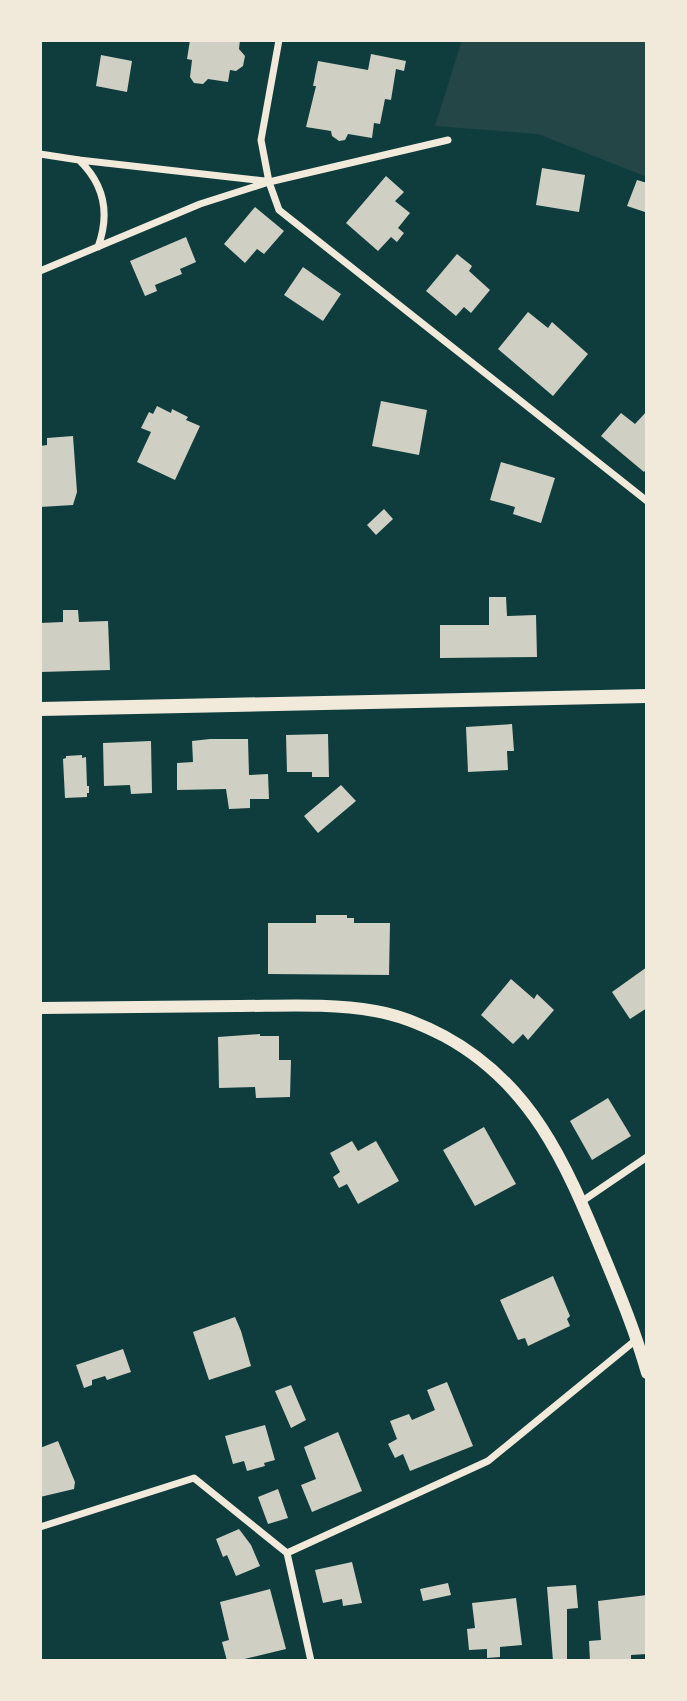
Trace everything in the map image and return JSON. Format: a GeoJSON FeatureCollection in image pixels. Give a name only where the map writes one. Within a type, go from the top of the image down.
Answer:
{"type":"FeatureCollection","features":[{"type":"Feature","properties":{"kind":"main road"},"geometry":{"type":"LineString","coordinates":[[40,709],[647,696]]}},
{"type":"Feature","properties":{"kind":"street"},"geometry":{"type":"LineString","coordinates":[[279,40],[261,140],[269,181],[279,210],[647,500]]}},
{"type":"Feature","properties":{"kind":"street"},"geometry":{"type":"LineString","coordinates":[[40,271],[200,204],[269,181],[448,140]]}},
{"type":"Feature","properties":{"kind":"street"},"geometry":{"type":"LineString","coordinates":[[40,154],[269,181]]}},
{"type":"Feature","properties":{"kind":"street"},"geometry":{"type":"LineString","coordinates":[[79,160],[92,173],[105,208],[105,228],[98,247]]}},
{"type":"Feature","properties":{"kind":"street"},"geometry":{"type":"LineString","coordinates":[[40,1007],[290,1006],[375,1011],[433,1030],[463,1046],[490,1066],[511,1087],[547,1134],[581,1202],[638,1338],[647,1373]]}},
{"type":"Feature","properties":{"kind":"street"},"geometry":{"type":"LineString","coordinates":[[581,1202],[647,1157]]}},
{"type":"Feature","properties":{"kind":"street"},"geometry":{"type":"LineString","coordinates":[[287,1553],[488,1461],[638,1338]]}},
{"type":"Feature","properties":{"kind":"street"},"geometry":{"type":"LineString","coordinates":[[40,1527],[194,1478],[287,1553],[311,1661]]}},
{"type":"Feature","properties":{"kind":"shaded area"},"geometry":{"type":"Polygon","coordinates":[[[462,40],[647,40],[647,177],[538,134],[435,126],[462,40]]]}},
{"type":"Feature","properties":{"kind":"building"},"geometry":{"type":"Polygon","coordinates":[[[190,40],[240,40],[239,49],[245,56],[243,66],[236,71],[230,70],[228,82],[208,79],[203,84],[194,83],[190,77],[192,60],[187,59],[190,40]]]}},
{"type":"Feature","properties":{"kind":"building"},"geometry":{"type":"Polygon","coordinates":[[[371,54],[406,61],[404,71],[396,69],[391,100],[385,99],[380,124],[374,123],[372,138],[348,134],[345,140],[339,141],[332,136],[331,131],[306,127],[316,86],[313,86],[318,61],[368,70],[371,54]]]}},
{"type":"Feature","properties":{"kind":"building"},"geometry":{"type":"Polygon","coordinates":[[[101,55],[132,61],[127,92],[96,86],[101,55]]]}},
{"type":"Feature","properties":{"kind":"building"},"geometry":{"type":"Polygon","coordinates":[[[542,168],[585,175],[579,212],[536,205],[542,168]]]}},
{"type":"Feature","properties":{"kind":"building"},"geometry":{"type":"Polygon","coordinates":[[[386,176],[404,192],[395,201],[410,213],[398,228],[404,233],[397,242],[391,237],[378,251],[346,223],[386,176]]]}},
{"type":"Feature","properties":{"kind":"building"},"geometry":{"type":"Polygon","coordinates":[[[637,180],[647,183],[645,212],[627,206],[637,180]]]}},
{"type":"Feature","properties":{"kind":"building"},"geometry":{"type":"Polygon","coordinates":[[[255,207],[284,231],[264,254],[257,249],[245,263],[224,244],[255,207]]]}},
{"type":"Feature","properties":{"kind":"building"},"geometry":{"type":"Polygon","coordinates":[[[186,237],[196,262],[180,269],[182,274],[155,285],[157,291],[145,296],[130,261],[186,237]]]}},
{"type":"Feature","properties":{"kind":"building"},"geometry":{"type":"Polygon","coordinates":[[[457,254],[472,266],[469,271],[490,290],[471,313],[464,307],[456,316],[426,291],[457,254]]]}},
{"type":"Feature","properties":{"kind":"building"},"geometry":{"type":"Polygon","coordinates":[[[303,267],[341,294],[323,321],[284,295],[303,267]]]}},
{"type":"Feature","properties":{"kind":"building"},"geometry":{"type":"Polygon","coordinates":[[[528,312],[548,328],[552,322],[588,354],[553,396],[498,349],[528,312]]]}},
{"type":"Feature","properties":{"kind":"building"},"geometry":{"type":"Polygon","coordinates":[[[381,401],[427,410],[419,455],[372,446],[381,401]]]}},
{"type":"Feature","properties":{"kind":"building"},"geometry":{"type":"Polygon","coordinates":[[[157,406],[171,413],[172,409],[188,417],[186,420],[200,426],[175,480],[137,462],[151,432],[141,428],[149,412],[153,414],[157,406]]]}},
{"type":"Feature","properties":{"kind":"building"},"geometry":{"type":"Polygon","coordinates":[[[647,411],[647,468],[644,472],[601,436],[621,413],[635,424],[647,411]]]}},
{"type":"Feature","properties":{"kind":"building"},"geometry":{"type":"Polygon","coordinates":[[[73,436],[77,492],[73,505],[40,507],[40,446],[47,445],[47,438],[73,436]]]}},
{"type":"Feature","properties":{"kind":"building"},"geometry":{"type":"Polygon","coordinates":[[[501,462],[555,478],[541,523],[513,514],[515,507],[490,500],[501,462]]]}},
{"type":"Feature","properties":{"kind":"building"},"geometry":{"type":"Polygon","coordinates":[[[384,509],[393,519],[376,535],[367,525],[384,509]]]}},
{"type":"Feature","properties":{"kind":"building"},"geometry":{"type":"Polygon","coordinates":[[[489,597],[506,597],[507,616],[536,615],[537,657],[440,658],[440,625],[489,625],[489,597]]]}},
{"type":"Feature","properties":{"kind":"building"},"geometry":{"type":"Polygon","coordinates":[[[63,610],[78,610],[79,622],[108,621],[110,670],[40,672],[40,623],[63,622],[63,610]]]}},
{"type":"Feature","properties":{"kind":"building"},"geometry":{"type":"Polygon","coordinates":[[[512,724],[514,751],[507,751],[508,770],[468,772],[466,727],[512,724]]]}},
{"type":"Feature","properties":{"kind":"building"},"geometry":{"type":"Polygon","coordinates":[[[328,734],[329,777],[312,777],[312,772],[287,772],[286,735],[328,734]]]}},
{"type":"Feature","properties":{"kind":"building"},"geometry":{"type":"Polygon","coordinates":[[[248,739],[249,775],[268,774],[269,799],[250,799],[250,808],[229,809],[226,789],[177,790],[177,763],[193,762],[192,741],[248,739]]]}},
{"type":"Feature","properties":{"kind":"building"},"geometry":{"type":"Polygon","coordinates":[[[151,741],[152,793],[131,794],[130,785],[104,786],[103,743],[151,741]]]}},
{"type":"Feature","properties":{"kind":"building"},"geometry":{"type":"Polygon","coordinates":[[[82,755],[82,758],[86,757],[89,793],[87,797],[65,798],[63,759],[66,756],[82,755]]]}},
{"type":"Feature","properties":{"kind":"building"},"geometry":{"type":"Polygon","coordinates":[[[341,785],[356,801],[318,833],[304,816],[341,785]]]}},
{"type":"Feature","properties":{"kind":"building"},"geometry":{"type":"Polygon","coordinates":[[[316,915],[347,915],[347,918],[354,918],[354,923],[390,923],[389,975],[268,974],[268,923],[316,923],[316,915]]]}},
{"type":"Feature","properties":{"kind":"building"},"geometry":{"type":"Polygon","coordinates":[[[647,967],[647,1008],[630,1019],[612,992],[647,967]]]}},
{"type":"Feature","properties":{"kind":"building"},"geometry":{"type":"Polygon","coordinates":[[[511,979],[534,999],[537,994],[554,1010],[528,1040],[523,1034],[513,1044],[481,1015],[511,979]]]}},
{"type":"Feature","properties":{"kind":"building"},"geometry":{"type":"Polygon","coordinates":[[[260,1034],[279,1036],[279,1060],[291,1060],[290,1097],[256,1098],[255,1087],[219,1088],[218,1037],[260,1034]]]}},
{"type":"Feature","properties":{"kind":"building"},"geometry":{"type":"Polygon","coordinates":[[[608,1098],[631,1136],[592,1160],[570,1121],[608,1098]]]}},
{"type":"Feature","properties":{"kind":"building"},"geometry":{"type":"Polygon","coordinates":[[[484,1127],[516,1184],[475,1206],[443,1150],[484,1127]]]}},
{"type":"Feature","properties":{"kind":"building"},"geometry":{"type":"Polygon","coordinates":[[[352,1141],[358,1151],[376,1141],[399,1181],[358,1204],[347,1184],[339,1188],[333,1177],[340,1172],[330,1153],[352,1141]]]}},
{"type":"Feature","properties":{"kind":"building"},"geometry":{"type":"Polygon","coordinates":[[[553,1276],[570,1316],[567,1319],[570,1326],[528,1346],[525,1338],[518,1340],[500,1300],[553,1276]]]}},
{"type":"Feature","properties":{"kind":"building"},"geometry":{"type":"Polygon","coordinates":[[[235,1317],[251,1366],[209,1380],[193,1332],[235,1317]]]}},
{"type":"Feature","properties":{"kind":"building"},"geometry":{"type":"Polygon","coordinates":[[[123,1349],[131,1372],[107,1380],[105,1376],[92,1380],[92,1385],[84,1388],[76,1365],[123,1349]]]}},
{"type":"Feature","properties":{"kind":"building"},"geometry":{"type":"Polygon","coordinates":[[[447,1382],[473,1446],[410,1471],[403,1454],[395,1458],[388,1444],[397,1439],[390,1421],[409,1414],[412,1420],[435,1410],[427,1390],[447,1382]]]}},
{"type":"Feature","properties":{"kind":"building"},"geometry":{"type":"Polygon","coordinates":[[[291,1385],[306,1420],[291,1428],[275,1391],[291,1385]]]}},
{"type":"Feature","properties":{"kind":"building"},"geometry":{"type":"Polygon","coordinates":[[[265,1425],[275,1460],[247,1471],[244,1461],[233,1464],[225,1436],[265,1425]]]}},
{"type":"Feature","properties":{"kind":"building"},"geometry":{"type":"Polygon","coordinates":[[[338,1432],[362,1491],[312,1512],[301,1485],[316,1479],[304,1447],[338,1432]]]}},
{"type":"Feature","properties":{"kind":"building"},"geometry":{"type":"Polygon","coordinates":[[[58,1441],[75,1482],[74,1489],[40,1497],[40,1448],[58,1441]]]}},
{"type":"Feature","properties":{"kind":"building"},"geometry":{"type":"Polygon","coordinates":[[[278,1489],[288,1518],[268,1524],[258,1497],[278,1489]]]}},
{"type":"Feature","properties":{"kind":"building"},"geometry":{"type":"Polygon","coordinates":[[[239,1529],[251,1545],[260,1566],[236,1576],[227,1555],[223,1557],[216,1539],[239,1529]]]}},
{"type":"Feature","properties":{"kind":"building"},"geometry":{"type":"Polygon","coordinates":[[[352,1562],[362,1603],[343,1606],[342,1599],[323,1603],[315,1570],[352,1562]]]}},
{"type":"Feature","properties":{"kind":"building"},"geometry":{"type":"Polygon","coordinates":[[[448,1583],[451,1595],[423,1601],[420,1589],[448,1583]]]}},
{"type":"Feature","properties":{"kind":"building"},"geometry":{"type":"Polygon","coordinates":[[[576,1585],[578,1608],[567,1609],[567,1661],[553,1661],[547,1587],[576,1585]]]}},
{"type":"Feature","properties":{"kind":"building"},"geometry":{"type":"Polygon","coordinates":[[[270,1589],[286,1649],[227,1661],[222,1642],[229,1640],[220,1602],[270,1589]]]}},
{"type":"Feature","properties":{"kind":"building"},"geometry":{"type":"Polygon","coordinates":[[[647,1595],[647,1654],[631,1655],[631,1661],[590,1661],[589,1641],[601,1640],[598,1601],[647,1595]]]}},
{"type":"Feature","properties":{"kind":"building"},"geometry":{"type":"Polygon","coordinates":[[[516,1598],[522,1645],[500,1647],[500,1657],[487,1658],[487,1649],[469,1650],[467,1629],[475,1628],[472,1603],[516,1598]]]}}]}
